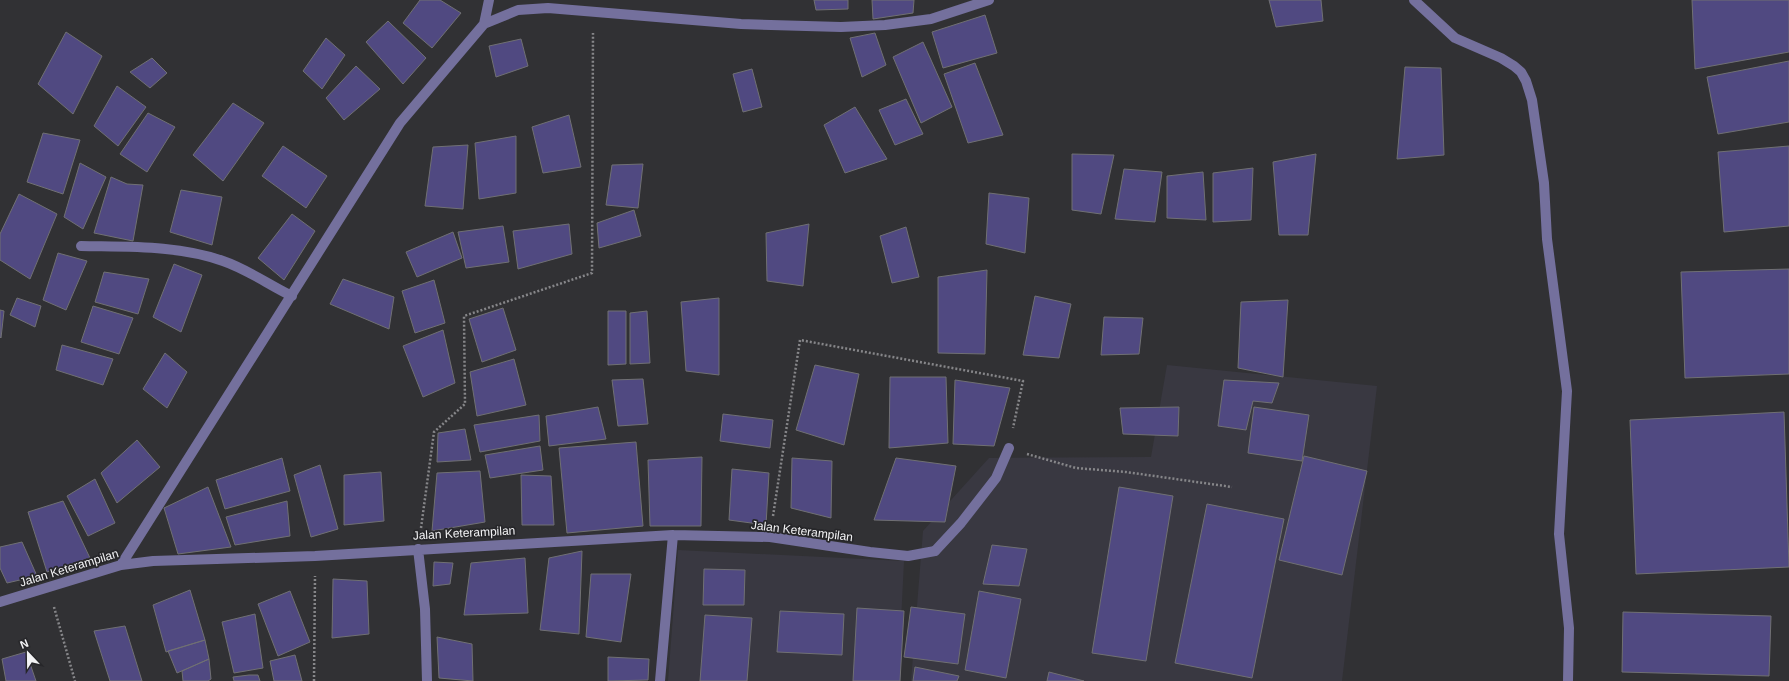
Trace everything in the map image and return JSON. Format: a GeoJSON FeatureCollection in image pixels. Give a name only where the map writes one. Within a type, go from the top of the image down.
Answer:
{"type":"FeatureCollection","features":[{"type":"Feature","properties":{"kind":"street"},"geometry":{"type":"LineString","coordinates":[[484,24],[489,0]]}},
{"type":"Feature","properties":{"kind":"street"},"geometry":{"type":"LineString","coordinates":[[121,565],[400,124],[484,24],[518,10],[548,8],[741,24],[841,27],[885,26],[931,19],[989,0]]}},
{"type":"Feature","properties":{"kind":"street"},"geometry":{"type":"LineString","coordinates":[[1414,0],[1455,38],[1501,58],[1514,66],[1521,72],[1526,81],[1532,100],[1544,183],[1547,239],[1567,391],[1559,534],[1569,628],[1568,681]]}},
{"type":"Feature","properties":{"kind":"street"},"geometry":{"type":"LineString","coordinates":[[81,246],[164,248],[197,254],[224,262],[292,296]]}},
{"type":"Feature","properties":{"kind":"street","name":"Jalan Keterampilan"},"geometry":{"type":"LineString","coordinates":[[0,602],[121,565],[153,561],[315,556],[673,535],[770,537],[908,556],[935,551],[961,524],[996,478],[1009,448]]}},
{"type":"Feature","properties":{"kind":"street"},"geometry":{"type":"LineString","coordinates":[[660,681],[673,535]]}},
{"type":"Feature","properties":{"kind":"street"},"geometry":{"type":"LineString","coordinates":[[418,549],[425,609],[428,681]]}},
{"type":"Feature","properties":{"kind":"path"},"geometry":{"type":"LineString","coordinates":[[418,549],[434,432],[465,404],[464,316],[592,273],[593,12]]}},
{"type":"Feature","properties":{"kind":"path"},"geometry":{"type":"LineString","coordinates":[[770,537],[800,340],[1022,381],[1009,448],[1076,468],[1126,472],[1232,487]]}},
{"type":"Feature","properties":{"kind":"path"},"geometry":{"type":"LineString","coordinates":[[314,681],[315,556]]}},
{"type":"Feature","properties":{"kind":"path"},"geometry":{"type":"LineString","coordinates":[[48,587],[75,681]]}},
{"type":"Feature","properties":{"kind":"shaded area"},"geometry":{"type":"Polygon","coordinates":[[[1167,365],[1377,386],[1342,681],[911,681],[923,531],[989,458],[1151,457],[1167,365]]]}},
{"type":"Feature","properties":{"kind":"shaded area"},"geometry":{"type":"Polygon","coordinates":[[[678,550],[904,561],[898,681],[668,681],[678,550]]]}},
{"type":"Feature","properties":{"kind":"building"},"geometry":{"type":"Polygon","coordinates":[[[420,0],[440,0],[461,13],[432,48],[403,23],[420,0]]]}},
{"type":"Feature","properties":{"kind":"building"},"geometry":{"type":"Polygon","coordinates":[[[814,0],[848,0],[848,9],[816,10],[814,0]]]}},
{"type":"Feature","properties":{"kind":"building"},"geometry":{"type":"Polygon","coordinates":[[[872,0],[914,0],[913,13],[873,19],[872,0]]]}},
{"type":"Feature","properties":{"kind":"building"},"geometry":{"type":"Polygon","coordinates":[[[1269,0],[1321,0],[1323,21],[1276,27],[1269,0]]]}},
{"type":"Feature","properties":{"kind":"building"},"geometry":{"type":"Polygon","coordinates":[[[1692,0],[1789,0],[1789,52],[1695,69],[1692,0]]]}},
{"type":"Feature","properties":{"kind":"building"},"geometry":{"type":"Polygon","coordinates":[[[985,15],[997,53],[943,68],[932,32],[985,15]]]}},
{"type":"Feature","properties":{"kind":"building"},"geometry":{"type":"Polygon","coordinates":[[[388,21],[426,58],[403,84],[366,42],[388,21]]]}},
{"type":"Feature","properties":{"kind":"building"},"geometry":{"type":"Polygon","coordinates":[[[66,32],[102,56],[73,114],[38,84],[66,32]]]}},
{"type":"Feature","properties":{"kind":"building"},"geometry":{"type":"Polygon","coordinates":[[[875,33],[886,65],[862,77],[850,38],[875,33]]]}},
{"type":"Feature","properties":{"kind":"building"},"geometry":{"type":"Polygon","coordinates":[[[326,38],[345,55],[322,89],[303,71],[326,38]]]}},
{"type":"Feature","properties":{"kind":"building"},"geometry":{"type":"Polygon","coordinates":[[[521,39],[528,66],[496,77],[489,46],[521,39]]]}},
{"type":"Feature","properties":{"kind":"building"},"geometry":{"type":"Polygon","coordinates":[[[923,42],[952,107],[921,123],[893,57],[923,42]]]}},
{"type":"Feature","properties":{"kind":"building"},"geometry":{"type":"Polygon","coordinates":[[[152,58],[167,73],[150,88],[130,72],[152,58]]]}},
{"type":"Feature","properties":{"kind":"building"},"geometry":{"type":"Polygon","coordinates":[[[1789,61],[1789,122],[1718,134],[1707,77],[1789,61]]]}},
{"type":"Feature","properties":{"kind":"building"},"geometry":{"type":"Polygon","coordinates":[[[975,63],[1003,135],[968,143],[944,74],[975,63]]]}},
{"type":"Feature","properties":{"kind":"building"},"geometry":{"type":"Polygon","coordinates":[[[356,66],[380,89],[344,120],[326,98],[356,66]]]}},
{"type":"Feature","properties":{"kind":"building"},"geometry":{"type":"Polygon","coordinates":[[[1405,67],[1441,68],[1444,155],[1397,159],[1405,67]]]}},
{"type":"Feature","properties":{"kind":"building"},"geometry":{"type":"Polygon","coordinates":[[[752,69],[762,107],[743,112],[733,74],[752,69]]]}},
{"type":"Feature","properties":{"kind":"building"},"geometry":{"type":"Polygon","coordinates":[[[117,86],[146,107],[118,146],[94,126],[117,86]]]}},
{"type":"Feature","properties":{"kind":"building"},"geometry":{"type":"Polygon","coordinates":[[[906,99],[923,134],[895,145],[879,110],[906,99]]]}},
{"type":"Feature","properties":{"kind":"building"},"geometry":{"type":"Polygon","coordinates":[[[233,103],[264,123],[223,181],[193,155],[233,103]]]}},
{"type":"Feature","properties":{"kind":"building"},"geometry":{"type":"Polygon","coordinates":[[[855,107],[887,159],[845,173],[824,125],[855,107]]]}},
{"type":"Feature","properties":{"kind":"building"},"geometry":{"type":"Polygon","coordinates":[[[148,113],[175,127],[147,172],[120,154],[148,113]]]}},
{"type":"Feature","properties":{"kind":"building"},"geometry":{"type":"Polygon","coordinates":[[[569,115],[581,167],[543,173],[532,127],[569,115]]]}},
{"type":"Feature","properties":{"kind":"building"},"geometry":{"type":"Polygon","coordinates":[[[43,133],[80,140],[63,194],[27,182],[43,133]]]}},
{"type":"Feature","properties":{"kind":"building"},"geometry":{"type":"Polygon","coordinates":[[[516,136],[516,193],[479,199],[475,143],[516,136]]]}},
{"type":"Feature","properties":{"kind":"building"},"geometry":{"type":"Polygon","coordinates":[[[468,145],[463,209],[425,206],[433,147],[468,145]]]}},
{"type":"Feature","properties":{"kind":"building"},"geometry":{"type":"Polygon","coordinates":[[[283,146],[327,176],[306,208],[262,176],[283,146]]]}},
{"type":"Feature","properties":{"kind":"building"},"geometry":{"type":"Polygon","coordinates":[[[1789,146],[1789,226],[1724,232],[1718,152],[1789,146]]]}},
{"type":"Feature","properties":{"kind":"building"},"geometry":{"type":"Polygon","coordinates":[[[1072,154],[1114,155],[1101,214],[1072,210],[1072,154]]]}},
{"type":"Feature","properties":{"kind":"building"},"geometry":{"type":"Polygon","coordinates":[[[1316,154],[1308,235],[1279,235],[1273,162],[1316,154]]]}},
{"type":"Feature","properties":{"kind":"building"},"geometry":{"type":"Polygon","coordinates":[[[80,163],[106,177],[83,229],[64,217],[80,163]]]}},
{"type":"Feature","properties":{"kind":"building"},"geometry":{"type":"Polygon","coordinates":[[[643,164],[638,208],[606,205],[612,165],[643,164]]]}},
{"type":"Feature","properties":{"kind":"building"},"geometry":{"type":"Polygon","coordinates":[[[1253,168],[1251,220],[1213,222],[1213,173],[1253,168]]]}},
{"type":"Feature","properties":{"kind":"building"},"geometry":{"type":"Polygon","coordinates":[[[1124,169],[1162,172],[1155,222],[1115,219],[1124,169]]]}},
{"type":"Feature","properties":{"kind":"building"},"geometry":{"type":"Polygon","coordinates":[[[1203,172],[1206,220],[1167,218],[1167,176],[1203,172]]]}},
{"type":"Feature","properties":{"kind":"building"},"geometry":{"type":"Polygon","coordinates":[[[111,177],[127,184],[143,185],[133,241],[94,233],[111,177]]]}},
{"type":"Feature","properties":{"kind":"building"},"geometry":{"type":"Polygon","coordinates":[[[181,190],[222,197],[212,245],[170,232],[181,190]]]}},
{"type":"Feature","properties":{"kind":"building"},"geometry":{"type":"Polygon","coordinates":[[[989,193],[1029,198],[1025,253],[986,244],[989,193]]]}},
{"type":"Feature","properties":{"kind":"building"},"geometry":{"type":"Polygon","coordinates":[[[19,194],[57,214],[30,279],[0,260],[0,234],[19,194]]]}},
{"type":"Feature","properties":{"kind":"building"},"geometry":{"type":"Polygon","coordinates":[[[634,210],[641,236],[599,248],[597,223],[634,210]]]}},
{"type":"Feature","properties":{"kind":"building"},"geometry":{"type":"Polygon","coordinates":[[[292,214],[315,231],[284,280],[258,258],[292,214]]]}},
{"type":"Feature","properties":{"kind":"building"},"geometry":{"type":"Polygon","coordinates":[[[569,224],[572,254],[518,269],[513,231],[569,224]]]}},
{"type":"Feature","properties":{"kind":"building"},"geometry":{"type":"Polygon","coordinates":[[[809,224],[803,286],[767,281],[766,233],[809,224]]]}},
{"type":"Feature","properties":{"kind":"building"},"geometry":{"type":"Polygon","coordinates":[[[503,226],[509,262],[466,268],[458,232],[503,226]]]}},
{"type":"Feature","properties":{"kind":"building"},"geometry":{"type":"Polygon","coordinates":[[[906,227],[919,277],[892,283],[880,236],[906,227]]]}},
{"type":"Feature","properties":{"kind":"building"},"geometry":{"type":"Polygon","coordinates":[[[453,232],[462,258],[417,277],[406,252],[453,232]]]}},
{"type":"Feature","properties":{"kind":"building"},"geometry":{"type":"Polygon","coordinates":[[[58,253],[87,261],[66,310],[43,300],[58,253]]]}},
{"type":"Feature","properties":{"kind":"building"},"geometry":{"type":"Polygon","coordinates":[[[174,264],[202,275],[181,332],[153,317],[174,264]]]}},
{"type":"Feature","properties":{"kind":"building"},"geometry":{"type":"Polygon","coordinates":[[[1789,269],[1789,374],[1685,378],[1681,272],[1789,269]]]}},
{"type":"Feature","properties":{"kind":"building"},"geometry":{"type":"Polygon","coordinates":[[[987,270],[985,354],[938,353],[938,277],[987,270]]]}},
{"type":"Feature","properties":{"kind":"building"},"geometry":{"type":"Polygon","coordinates":[[[104,272],[149,279],[138,314],[95,302],[104,272]]]}},
{"type":"Feature","properties":{"kind":"building"},"geometry":{"type":"Polygon","coordinates":[[[343,279],[394,297],[389,329],[330,304],[343,279]]]}},
{"type":"Feature","properties":{"kind":"building"},"geometry":{"type":"Polygon","coordinates":[[[434,280],[445,323],[415,333],[402,291],[434,280]]]}},
{"type":"Feature","properties":{"kind":"building"},"geometry":{"type":"Polygon","coordinates":[[[1035,296],[1071,304],[1059,358],[1023,355],[1035,296]]]}},
{"type":"Feature","properties":{"kind":"building"},"geometry":{"type":"Polygon","coordinates":[[[17,298],[41,306],[35,327],[10,315],[17,298]]]}},
{"type":"Feature","properties":{"kind":"building"},"geometry":{"type":"Polygon","coordinates":[[[719,298],[719,375],[686,371],[681,302],[719,298]]]}},
{"type":"Feature","properties":{"kind":"building"},"geometry":{"type":"Polygon","coordinates":[[[1288,300],[1283,377],[1238,368],[1241,302],[1288,300]]]}},
{"type":"Feature","properties":{"kind":"building"},"geometry":{"type":"Polygon","coordinates":[[[93,306],[133,318],[119,354],[81,342],[93,306]]]}},
{"type":"Feature","properties":{"kind":"building"},"geometry":{"type":"Polygon","coordinates":[[[503,308],[516,350],[482,362],[469,319],[503,308]]]}},
{"type":"Feature","properties":{"kind":"building"},"geometry":{"type":"Polygon","coordinates":[[[0,310],[4,311],[1,338],[0,337],[0,310]]]}},
{"type":"Feature","properties":{"kind":"building"},"geometry":{"type":"Polygon","coordinates":[[[608,311],[626,311],[626,364],[608,365],[608,311]]]}},
{"type":"Feature","properties":{"kind":"building"},"geometry":{"type":"Polygon","coordinates":[[[647,311],[650,363],[630,364],[630,313],[647,311]]]}},
{"type":"Feature","properties":{"kind":"building"},"geometry":{"type":"Polygon","coordinates":[[[1104,317],[1143,318],[1139,354],[1101,355],[1104,317]]]}},
{"type":"Feature","properties":{"kind":"building"},"geometry":{"type":"Polygon","coordinates":[[[443,330],[455,383],[423,397],[403,346],[443,330]]]}},
{"type":"Feature","properties":{"kind":"building"},"geometry":{"type":"Polygon","coordinates":[[[62,345],[113,359],[103,385],[56,370],[62,345]]]}},
{"type":"Feature","properties":{"kind":"building"},"geometry":{"type":"Polygon","coordinates":[[[165,353],[187,372],[167,408],[143,389],[165,353]]]}},
{"type":"Feature","properties":{"kind":"building"},"geometry":{"type":"Polygon","coordinates":[[[514,359],[526,405],[477,416],[470,372],[514,359]]]}},
{"type":"Feature","properties":{"kind":"building"},"geometry":{"type":"Polygon","coordinates":[[[815,365],[859,374],[844,445],[796,430],[815,365]]]}},
{"type":"Feature","properties":{"kind":"building"},"geometry":{"type":"Polygon","coordinates":[[[890,377],[946,377],[948,443],[889,448],[890,377]]]}},
{"type":"Feature","properties":{"kind":"building"},"geometry":{"type":"Polygon","coordinates":[[[643,379],[648,424],[618,426],[612,380],[643,379]]]}},
{"type":"Feature","properties":{"kind":"building"},"geometry":{"type":"Polygon","coordinates":[[[955,380],[1010,388],[994,446],[953,444],[955,380]]]}},
{"type":"Feature","properties":{"kind":"building"},"geometry":{"type":"Polygon","coordinates":[[[1224,380],[1279,383],[1272,403],[1253,401],[1246,430],[1218,426],[1224,380]]]}},
{"type":"Feature","properties":{"kind":"building"},"geometry":{"type":"Polygon","coordinates":[[[598,407],[606,439],[549,446],[546,416],[598,407]]]}},
{"type":"Feature","properties":{"kind":"building"},"geometry":{"type":"Polygon","coordinates":[[[1179,407],[1178,436],[1123,434],[1120,408],[1179,407]]]}},
{"type":"Feature","properties":{"kind":"building"},"geometry":{"type":"Polygon","coordinates":[[[1254,407],[1309,415],[1302,461],[1248,453],[1254,407]]]}},
{"type":"Feature","properties":{"kind":"building"},"geometry":{"type":"Polygon","coordinates":[[[1784,412],[1789,567],[1636,574],[1630,420],[1784,412]]]}},
{"type":"Feature","properties":{"kind":"building"},"geometry":{"type":"Polygon","coordinates":[[[723,414],[773,420],[770,448],[720,441],[723,414]]]}},
{"type":"Feature","properties":{"kind":"building"},"geometry":{"type":"Polygon","coordinates":[[[539,415],[540,441],[480,452],[474,425],[539,415]]]}},
{"type":"Feature","properties":{"kind":"building"},"geometry":{"type":"Polygon","coordinates":[[[465,429],[471,460],[437,462],[438,433],[465,429]]]}},
{"type":"Feature","properties":{"kind":"building"},"geometry":{"type":"Polygon","coordinates":[[[137,440],[160,467],[117,503],[101,473],[137,440]]]}},
{"type":"Feature","properties":{"kind":"building"},"geometry":{"type":"Polygon","coordinates":[[[636,442],[643,526],[567,533],[559,448],[636,442]]]}},
{"type":"Feature","properties":{"kind":"building"},"geometry":{"type":"Polygon","coordinates":[[[540,446],[543,470],[490,478],[485,455],[540,446]]]}},
{"type":"Feature","properties":{"kind":"building"},"geometry":{"type":"Polygon","coordinates":[[[1304,456],[1367,471],[1342,575],[1279,560],[1304,456]]]}},
{"type":"Feature","properties":{"kind":"building"},"geometry":{"type":"Polygon","coordinates":[[[702,457],[701,526],[650,526],[648,460],[702,457]]]}},
{"type":"Feature","properties":{"kind":"building"},"geometry":{"type":"Polygon","coordinates":[[[282,458],[290,491],[225,509],[216,480],[282,458]]]}},
{"type":"Feature","properties":{"kind":"building"},"geometry":{"type":"Polygon","coordinates":[[[792,458],[832,461],[831,518],[791,508],[792,458]]]}},
{"type":"Feature","properties":{"kind":"building"},"geometry":{"type":"Polygon","coordinates":[[[896,458],[956,466],[945,522],[874,520],[896,458]]]}},
{"type":"Feature","properties":{"kind":"building"},"geometry":{"type":"Polygon","coordinates":[[[320,465],[338,529],[311,537],[294,475],[320,465]]]}},
{"type":"Feature","properties":{"kind":"building"},"geometry":{"type":"Polygon","coordinates":[[[732,469],[769,473],[766,525],[729,520],[732,469]]]}},
{"type":"Feature","properties":{"kind":"building"},"geometry":{"type":"Polygon","coordinates":[[[480,471],[485,522],[432,531],[437,473],[480,471]]]}},
{"type":"Feature","properties":{"kind":"building"},"geometry":{"type":"Polygon","coordinates":[[[381,472],[384,521],[344,525],[344,475],[381,472]]]}},
{"type":"Feature","properties":{"kind":"building"},"geometry":{"type":"Polygon","coordinates":[[[521,475],[551,476],[554,525],[522,525],[521,475]]]}},
{"type":"Feature","properties":{"kind":"building"},"geometry":{"type":"Polygon","coordinates":[[[95,479],[115,523],[88,536],[67,496],[95,479]]]}},
{"type":"Feature","properties":{"kind":"building"},"geometry":{"type":"Polygon","coordinates":[[[208,487],[231,547],[178,554],[164,508],[208,487]]]}},
{"type":"Feature","properties":{"kind":"building"},"geometry":{"type":"Polygon","coordinates":[[[1119,487],[1173,496],[1146,661],[1092,653],[1119,487]]]}},
{"type":"Feature","properties":{"kind":"building"},"geometry":{"type":"Polygon","coordinates":[[[63,501],[90,558],[47,572],[28,512],[63,501]]]}},
{"type":"Feature","properties":{"kind":"building"},"geometry":{"type":"Polygon","coordinates":[[[287,501],[290,536],[235,545],[226,517],[287,501]]]}},
{"type":"Feature","properties":{"kind":"building"},"geometry":{"type":"Polygon","coordinates":[[[1207,504],[1284,519],[1252,678],[1175,663],[1207,504]]]}},
{"type":"Feature","properties":{"kind":"building"},"geometry":{"type":"Polygon","coordinates":[[[22,542],[37,576],[7,583],[0,568],[0,547],[22,542]]]}},
{"type":"Feature","properties":{"kind":"building"},"geometry":{"type":"Polygon","coordinates":[[[992,545],[1027,549],[1019,586],[983,584],[992,545]]]}},
{"type":"Feature","properties":{"kind":"building"},"geometry":{"type":"Polygon","coordinates":[[[582,551],[579,634],[540,630],[549,558],[582,551]]]}},
{"type":"Feature","properties":{"kind":"building"},"geometry":{"type":"Polygon","coordinates":[[[525,558],[528,613],[464,615],[471,563],[525,558]]]}},
{"type":"Feature","properties":{"kind":"building"},"geometry":{"type":"Polygon","coordinates":[[[434,562],[453,563],[450,584],[433,586],[434,562]]]}},
{"type":"Feature","properties":{"kind":"building"},"geometry":{"type":"Polygon","coordinates":[[[704,569],[745,570],[744,605],[703,605],[704,569]]]}},
{"type":"Feature","properties":{"kind":"building"},"geometry":{"type":"Polygon","coordinates":[[[591,574],[631,574],[621,642],[586,637],[591,574]]]}},
{"type":"Feature","properties":{"kind":"building"},"geometry":{"type":"Polygon","coordinates":[[[333,579],[367,581],[369,634],[332,638],[333,579]]]}},
{"type":"Feature","properties":{"kind":"building"},"geometry":{"type":"Polygon","coordinates":[[[190,590],[205,640],[166,652],[153,605],[190,590]]]}},
{"type":"Feature","properties":{"kind":"building"},"geometry":{"type":"Polygon","coordinates":[[[290,591],[310,642],[278,656],[258,604],[290,591]]]}},
{"type":"Feature","properties":{"kind":"building"},"geometry":{"type":"Polygon","coordinates":[[[979,591],[1021,599],[1006,678],[965,670],[979,591]]]}},
{"type":"Feature","properties":{"kind":"building"},"geometry":{"type":"Polygon","coordinates":[[[911,607],[965,614],[958,664],[904,657],[911,607]]]}},
{"type":"Feature","properties":{"kind":"building"},"geometry":{"type":"Polygon","coordinates":[[[857,608],[904,611],[900,681],[853,681],[857,608]]]}},
{"type":"Feature","properties":{"kind":"building"},"geometry":{"type":"Polygon","coordinates":[[[780,611],[844,614],[842,655],[777,652],[780,611]]]}},
{"type":"Feature","properties":{"kind":"building"},"geometry":{"type":"Polygon","coordinates":[[[1623,612],[1771,616],[1769,676],[1622,672],[1623,612]]]}},
{"type":"Feature","properties":{"kind":"building"},"geometry":{"type":"Polygon","coordinates":[[[255,614],[263,668],[234,673],[222,622],[255,614]]]}},
{"type":"Feature","properties":{"kind":"building"},"geometry":{"type":"Polygon","coordinates":[[[705,615],[752,618],[747,681],[700,681],[705,615]]]}},
{"type":"Feature","properties":{"kind":"building"},"geometry":{"type":"Polygon","coordinates":[[[125,626],[142,681],[110,681],[94,631],[125,626]]]}},
{"type":"Feature","properties":{"kind":"building"},"geometry":{"type":"Polygon","coordinates":[[[437,637],[472,644],[473,681],[439,678],[437,637]]]}},
{"type":"Feature","properties":{"kind":"building"},"geometry":{"type":"Polygon","coordinates":[[[205,640],[209,659],[177,673],[168,651],[205,640]]]}},
{"type":"Feature","properties":{"kind":"building"},"geometry":{"type":"Polygon","coordinates":[[[26,652],[36,681],[6,681],[2,659],[26,652]]]}},
{"type":"Feature","properties":{"kind":"building"},"geometry":{"type":"Polygon","coordinates":[[[295,655],[302,681],[274,681],[270,661],[295,655]]]}},
{"type":"Feature","properties":{"kind":"building"},"geometry":{"type":"Polygon","coordinates":[[[608,657],[649,659],[648,680],[608,681],[608,657]]]}},
{"type":"Feature","properties":{"kind":"building"},"geometry":{"type":"Polygon","coordinates":[[[209,659],[211,679],[208,681],[183,681],[182,671],[209,659]]]}},
{"type":"Feature","properties":{"kind":"building"},"geometry":{"type":"Polygon","coordinates":[[[915,667],[959,676],[957,681],[913,681],[915,667]]]}},
{"type":"Feature","properties":{"kind":"building"},"geometry":{"type":"Polygon","coordinates":[[[1049,672],[1084,681],[1047,681],[1049,672]]]}},
{"type":"Feature","properties":{"kind":"building"},"geometry":{"type":"Polygon","coordinates":[[[258,675],[260,681],[234,681],[233,677],[258,675]]]}}]}
